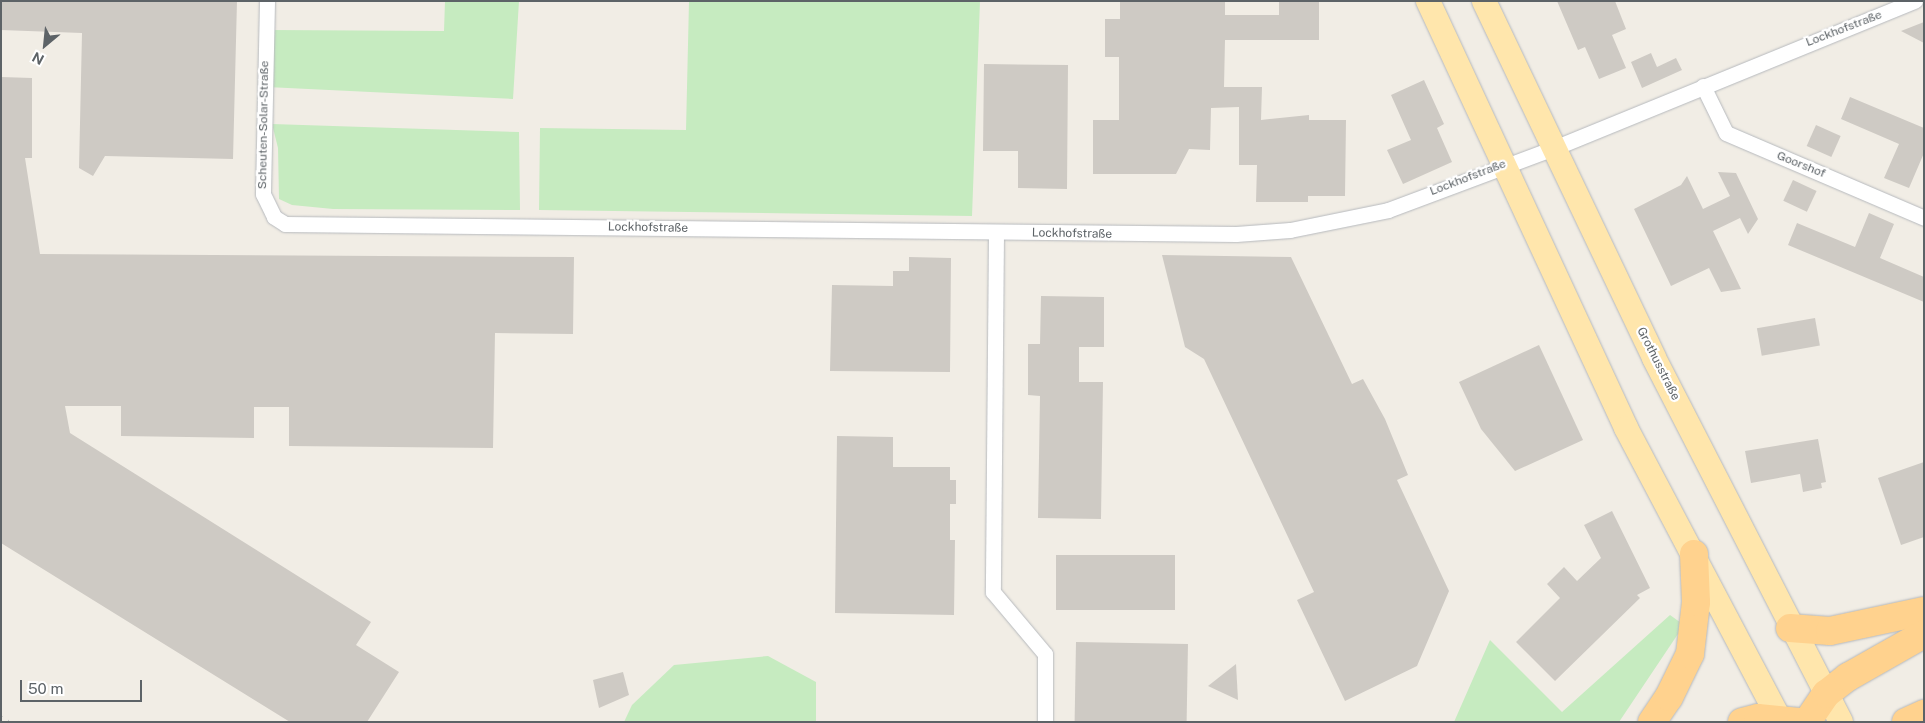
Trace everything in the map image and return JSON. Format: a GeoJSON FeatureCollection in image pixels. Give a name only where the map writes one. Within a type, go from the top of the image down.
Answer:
{"type":"FeatureCollection","features":[{"type":"Feature","properties":{"kind":"highway"},"geometry":{"type":"LineString","coordinates":[[1652,722],[1669,697],[1690,654],[1696,602],[1694,554]]}},
{"type":"Feature","properties":{"kind":"highway"},"geometry":{"type":"LineString","coordinates":[[1790,628],[1830,631],[1924,611]]}},
{"type":"Feature","properties":{"kind":"highway"},"geometry":{"type":"LineString","coordinates":[[1807,722],[1826,694],[1858,671],[1924,634]]}},
{"type":"Feature","properties":{"kind":"highway"},"geometry":{"type":"LineString","coordinates":[[1906,722],[1924,714]]}},
{"type":"Feature","properties":{"kind":"highway"},"geometry":{"type":"LineString","coordinates":[[1742,722],[1786,720]]}},
{"type":"Feature","properties":{"kind":"main road"},"geometry":{"type":"LineString","coordinates":[[1428,1],[1626,428],[1786,720]]}},
{"type":"Feature","properties":{"kind":"main road","name":"Grothusstraße"},"geometry":{"type":"LineString","coordinates":[[1484,1],[1554,148],[1790,628],[1841,722]]}},
{"type":"Feature","properties":{"kind":"street","name":"Scheuten-Solar-Straße"},"geometry":{"type":"LineString","coordinates":[[267,1],[263,194],[274,217],[300,226]]}},
{"type":"Feature","properties":{"kind":"street","name":"Lockhofstraße"},"geometry":{"type":"LineString","coordinates":[[300,226],[1236,234],[1290,230],[1388,210],[1503,165],[1554,148],[1915,1]]}},
{"type":"Feature","properties":{"kind":"street","name":"Goorshof"},"geometry":{"type":"LineString","coordinates":[[1703,86],[1726,133],[1924,218]]}},
{"type":"Feature","properties":{"kind":"street"},"geometry":{"type":"LineString","coordinates":[[996,233],[993,592],[1045,654],[1045,722]]}},
{"type":"Feature","properties":{"kind":"green space"},"geometry":{"type":"Polygon","coordinates":[[[445,1],[519,1],[513,99],[267,87],[270,30],[444,31],[445,1]]]}},
{"type":"Feature","properties":{"kind":"green space"},"geometry":{"type":"Polygon","coordinates":[[[689,1],[980,1],[972,216],[539,210],[540,128],[686,130],[689,1]]]}},
{"type":"Feature","properties":{"kind":"green space"},"geometry":{"type":"Polygon","coordinates":[[[272,124],[519,132],[520,210],[333,209],[292,205],[279,199],[278,148],[272,124]]]}},
{"type":"Feature","properties":{"kind":"green space"},"geometry":{"type":"Polygon","coordinates":[[[1670,615],[1684,625],[1619,722],[1454,722],[1490,640],[1562,712],[1670,615]]]}},
{"type":"Feature","properties":{"kind":"green space"},"geometry":{"type":"Polygon","coordinates":[[[768,656],[816,682],[816,722],[624,722],[632,705],[674,665],[768,656]]]}},
{"type":"Feature","properties":{"kind":"building"},"geometry":{"type":"Polygon","coordinates":[[[1,1],[237,1],[233,159],[105,156],[93,176],[79,168],[82,33],[1,30],[1,1]]]}},
{"type":"Feature","properties":{"kind":"building"},"geometry":{"type":"Polygon","coordinates":[[[1120,1],[1225,1],[1225,15],[1279,15],[1279,1],[1319,1],[1319,40],[1225,40],[1224,87],[1262,87],[1261,120],[1309,115],[1309,120],[1346,120],[1345,196],[1308,196],[1308,202],[1256,202],[1257,165],[1239,165],[1239,107],[1211,108],[1210,150],[1189,149],[1176,174],[1093,174],[1093,120],[1119,120],[1119,57],[1105,57],[1105,19],[1120,19],[1120,1]]]}},
{"type":"Feature","properties":{"kind":"building"},"geometry":{"type":"Polygon","coordinates":[[[1557,1],[1615,1],[1626,29],[1612,35],[1626,68],[1599,79],[1585,47],[1578,50],[1557,1]]]}},
{"type":"Feature","properties":{"kind":"building"},"geometry":{"type":"Polygon","coordinates":[[[1924,22],[1924,43],[1901,31],[1924,22]]]}},
{"type":"Feature","properties":{"kind":"building"},"geometry":{"type":"Polygon","coordinates":[[[1651,53],[1657,67],[1676,58],[1682,70],[1642,88],[1631,62],[1651,53]]]}},
{"type":"Feature","properties":{"kind":"building"},"geometry":{"type":"Polygon","coordinates":[[[984,64],[1068,65],[1067,189],[1018,188],[1018,151],[983,151],[984,64]]]}},
{"type":"Feature","properties":{"kind":"building"},"geometry":{"type":"Polygon","coordinates":[[[1,77],[32,78],[32,158],[25,158],[40,254],[574,257],[573,334],[495,333],[493,448],[289,446],[289,407],[254,407],[254,438],[121,436],[121,406],[65,406],[70,433],[371,622],[356,645],[399,672],[367,722],[290,722],[1,543],[1,77]]]}},
{"type":"Feature","properties":{"kind":"building"},"geometry":{"type":"Polygon","coordinates":[[[1424,80],[1444,124],[1437,128],[1452,162],[1403,184],[1387,150],[1411,140],[1391,95],[1424,80]]]}},
{"type":"Feature","properties":{"kind":"building"},"geometry":{"type":"Polygon","coordinates":[[[1850,97],[1924,128],[1924,153],[1909,188],[1884,178],[1899,144],[1841,119],[1850,97]]]}},
{"type":"Feature","properties":{"kind":"building"},"geometry":{"type":"Polygon","coordinates":[[[1816,125],[1841,136],[1831,157],[1807,146],[1816,125]]]}},
{"type":"Feature","properties":{"kind":"building"},"geometry":{"type":"Polygon","coordinates":[[[1718,172],[1736,173],[1758,219],[1748,234],[1740,218],[1713,231],[1741,289],[1721,292],[1709,268],[1671,286],[1634,209],[1681,185],[1687,176],[1703,209],[1730,196],[1718,172]]]}},
{"type":"Feature","properties":{"kind":"building"},"geometry":{"type":"Polygon","coordinates":[[[1793,180],[1817,191],[1807,212],[1783,201],[1793,180]]]}},
{"type":"Feature","properties":{"kind":"building"},"geometry":{"type":"Polygon","coordinates":[[[1869,213],[1894,224],[1880,258],[1924,277],[1924,302],[1788,245],[1797,223],[1855,247],[1869,213]]]}},
{"type":"Feature","properties":{"kind":"building"},"geometry":{"type":"Polygon","coordinates":[[[1162,255],[1291,257],[1352,384],[1363,379],[1385,419],[1408,475],[1397,480],[1449,591],[1417,666],[1345,701],[1297,600],[1314,592],[1204,359],[1185,347],[1162,255]]]}},
{"type":"Feature","properties":{"kind":"building"},"geometry":{"type":"Polygon","coordinates":[[[909,257],[951,258],[950,372],[830,371],[832,285],[893,286],[893,271],[909,271],[909,257]]]}},
{"type":"Feature","properties":{"kind":"building"},"geometry":{"type":"Polygon","coordinates":[[[1041,296],[1104,297],[1104,347],[1079,347],[1079,382],[1103,382],[1101,519],[1038,518],[1040,396],[1028,395],[1028,344],[1040,344],[1041,296]]]}},
{"type":"Feature","properties":{"kind":"building"},"geometry":{"type":"Polygon","coordinates":[[[1815,318],[1820,346],[1762,356],[1757,328],[1815,318]]]}},
{"type":"Feature","properties":{"kind":"building"},"geometry":{"type":"Polygon","coordinates":[[[1539,345],[1583,440],[1515,471],[1481,429],[1459,382],[1539,345]]]}},
{"type":"Feature","properties":{"kind":"building"},"geometry":{"type":"Polygon","coordinates":[[[837,436],[893,437],[893,467],[950,467],[950,480],[956,480],[956,504],[950,504],[950,540],[955,540],[954,615],[835,613],[837,436]]]}},
{"type":"Feature","properties":{"kind":"building"},"geometry":{"type":"Polygon","coordinates":[[[1818,439],[1826,482],[1821,483],[1822,488],[1803,492],[1800,474],[1751,483],[1745,451],[1818,439]]]}},
{"type":"Feature","properties":{"kind":"building"},"geometry":{"type":"Polygon","coordinates":[[[1924,462],[1924,537],[1901,545],[1878,478],[1924,462]]]}},
{"type":"Feature","properties":{"kind":"building"},"geometry":{"type":"Polygon","coordinates":[[[1612,511],[1650,588],[1637,595],[1640,598],[1555,681],[1516,642],[1560,598],[1547,584],[1564,567],[1577,581],[1601,558],[1584,525],[1612,511]]]}},
{"type":"Feature","properties":{"kind":"building"},"geometry":{"type":"Polygon","coordinates":[[[1056,555],[1175,555],[1175,610],[1056,610],[1056,555]]]}},
{"type":"Feature","properties":{"kind":"building"},"geometry":{"type":"Polygon","coordinates":[[[1076,642],[1188,644],[1187,722],[1075,721],[1076,642]]]}},
{"type":"Feature","properties":{"kind":"building"},"geometry":{"type":"Polygon","coordinates":[[[1236,664],[1238,700],[1208,686],[1236,664]]]}},
{"type":"Feature","properties":{"kind":"building"},"geometry":{"type":"Polygon","coordinates":[[[623,672],[629,695],[599,708],[593,680],[623,672]]]}},
{"type":"Feature","properties":{"kind":"railway"},"geometry":{"type":"LineString","coordinates":[[1,718],[8,722]]}}]}
